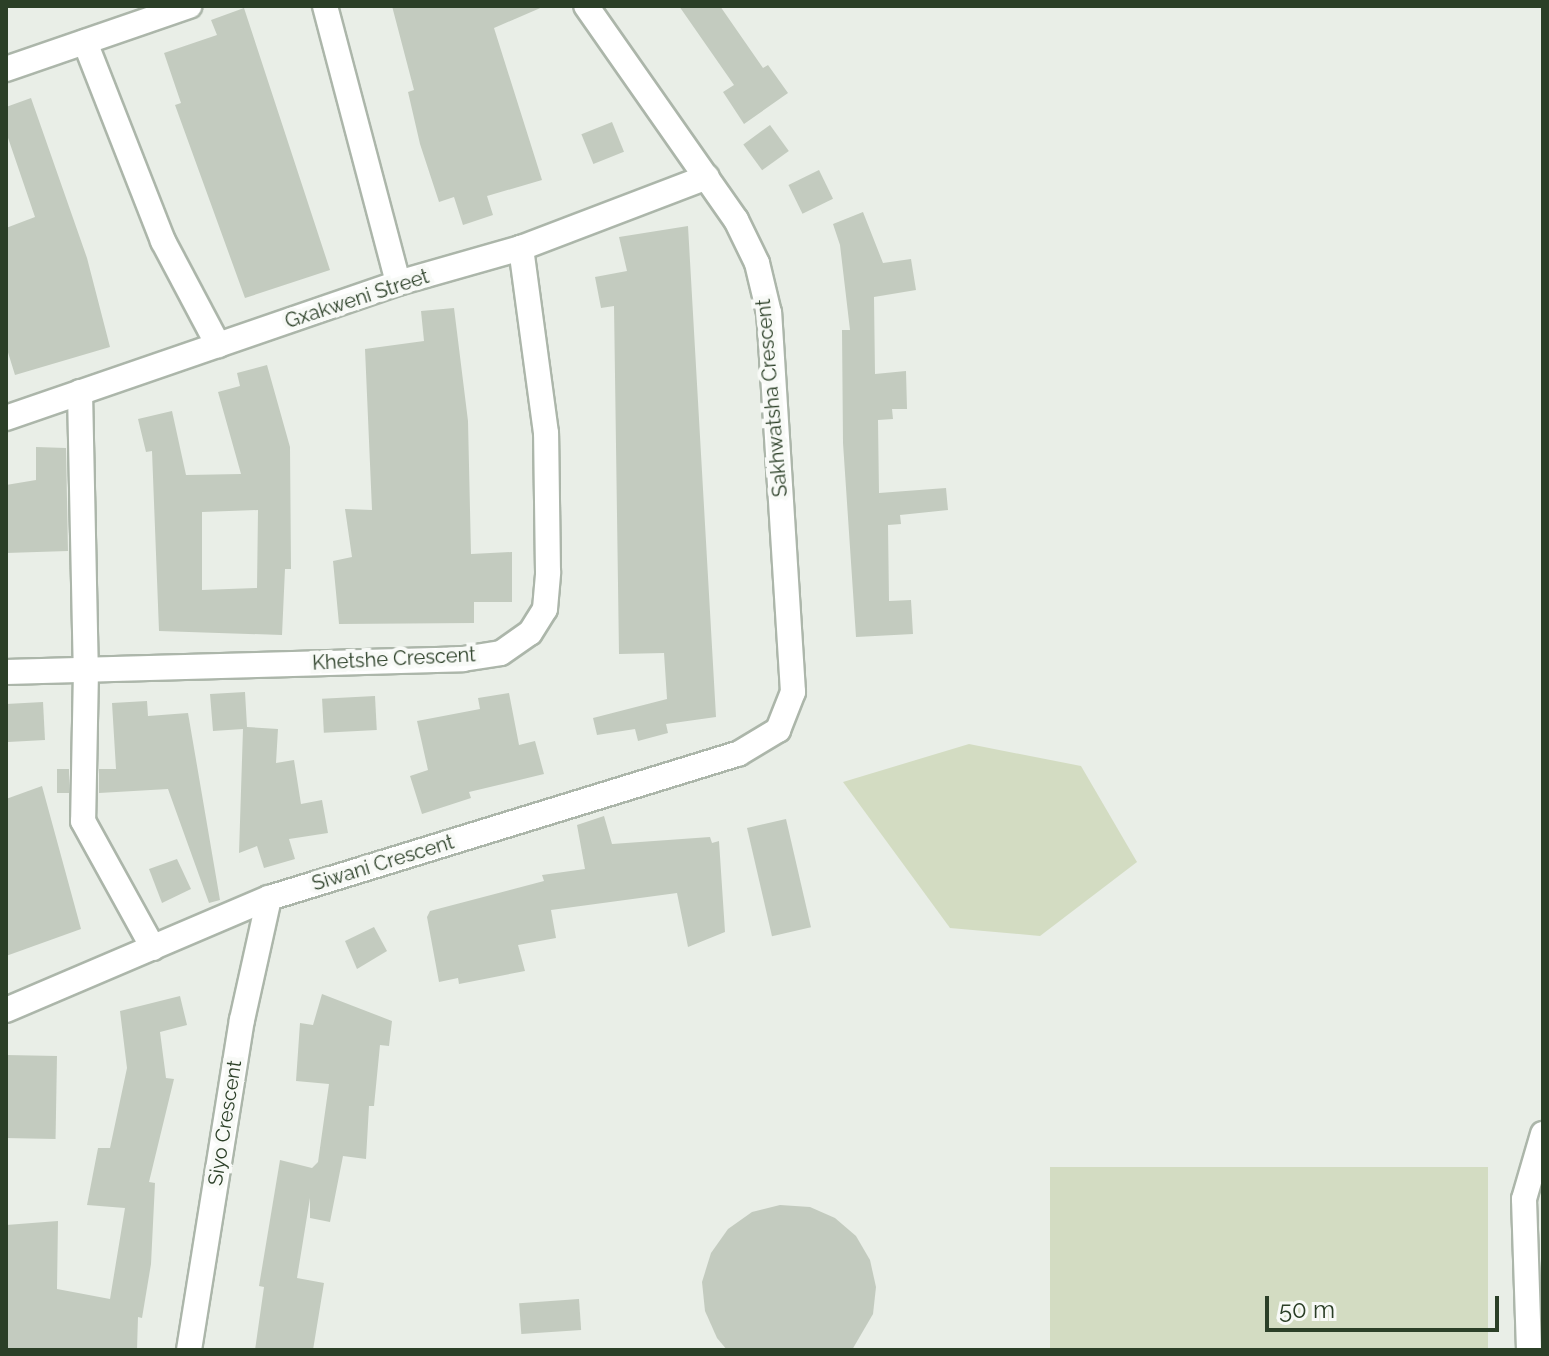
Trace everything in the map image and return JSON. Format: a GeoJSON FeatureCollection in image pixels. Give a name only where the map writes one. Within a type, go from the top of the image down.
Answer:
{"type":"FeatureCollection","features":[{"type":"Feature","properties":{"kind":"street"},"geometry":{"type":"LineString","coordinates":[[6,69],[189,6]]}},
{"type":"Feature","properties":{"kind":"street"},"geometry":{"type":"LineString","coordinates":[[325,6],[398,283]]}},
{"type":"Feature","properties":{"kind":"street","name":"Sakhwatsha Crescent"},"geometry":{"type":"LineString","coordinates":[[586,6],[707,177],[757,263],[769,313],[793,692],[769,740]]}},
{"type":"Feature","properties":{"kind":"street"},"geometry":{"type":"LineString","coordinates":[[85,42],[163,241],[218,345]]}},
{"type":"Feature","properties":{"kind":"street","name":"Gxakweni Street"},"geometry":{"type":"LineString","coordinates":[[6,418],[398,283],[521,248],[707,177]]}},
{"type":"Feature","properties":{"kind":"street","name":"Khetshe Crescent"},"geometry":{"type":"LineString","coordinates":[[6,672],[463,659],[501,653],[530,633],[545,609],[548,572],[546,433],[521,248]]}},
{"type":"Feature","properties":{"kind":"street"},"geometry":{"type":"LineString","coordinates":[[80,392],[86,670],[83,821],[153,948]]}},
{"type":"Feature","properties":{"kind":"street","name":"Siwani Crescent"},"geometry":{"type":"LineString","coordinates":[[6,1010],[269,898],[738,754],[769,740]]}},
{"type":"Feature","properties":{"kind":"street","name":"Siyo Crescent"},"geometry":{"type":"LineString","coordinates":[[189,1350],[242,1020],[269,898]]}},
{"type":"Feature","properties":{"kind":"street"},"geometry":{"type":"LineString","coordinates":[[1529,1350],[1524,1199],[1543,1134]]}},
{"type":"Feature","properties":{"kind":"green space"},"geometry":{"type":"Polygon","coordinates":[[[969,744],[1081,766],[1137,862],[1040,936],[950,928],[843,782],[969,744]]]}},
{"type":"Feature","properties":{"kind":"green space"},"geometry":{"type":"Polygon","coordinates":[[[1050,1167],[1488,1167],[1488,1350],[1050,1350],[1050,1167]]]}},
{"type":"Feature","properties":{"kind":"building"},"geometry":{"type":"Polygon","coordinates":[[[392,6],[545,6],[494,28],[542,180],[487,196],[493,215],[463,225],[454,197],[439,202],[420,144],[408,92],[414,90],[392,6]]]}},
{"type":"Feature","properties":{"kind":"building"},"geometry":{"type":"Polygon","coordinates":[[[679,6],[720,6],[763,68],[768,65],[788,93],[744,124],[723,92],[734,85],[679,6]]]}},
{"type":"Feature","properties":{"kind":"building"},"geometry":{"type":"Polygon","coordinates":[[[244,8],[330,270],[245,298],[175,105],[181,103],[164,53],[217,35],[211,20],[244,8]]]}},
{"type":"Feature","properties":{"kind":"building"},"geometry":{"type":"Polygon","coordinates":[[[31,98],[87,258],[110,347],[15,375],[6,346],[6,228],[35,217],[6,132],[6,107],[31,98]]]}},
{"type":"Feature","properties":{"kind":"building"},"geometry":{"type":"Polygon","coordinates":[[[612,122],[624,152],[593,164],[581,134],[612,122]]]}},
{"type":"Feature","properties":{"kind":"building"},"geometry":{"type":"Polygon","coordinates":[[[770,125],[789,151],[762,170],[743,144],[770,125]]]}},
{"type":"Feature","properties":{"kind":"building"},"geometry":{"type":"Polygon","coordinates":[[[819,170],[833,199],[802,214],[788,185],[819,170]]]}},
{"type":"Feature","properties":{"kind":"building"},"geometry":{"type":"Polygon","coordinates":[[[863,212],[883,263],[911,259],[916,290],[874,297],[875,374],[906,371],[907,409],[892,409],[893,419],[878,420],[879,493],[946,488],[948,510],[900,515],[901,524],[888,525],[889,601],[911,600],[913,634],[856,637],[843,443],[842,330],[850,330],[840,245],[833,224],[863,212]]]}},
{"type":"Feature","properties":{"kind":"building"},"geometry":{"type":"Polygon","coordinates":[[[688,226],[716,717],[666,724],[668,733],[638,741],[635,729],[597,735],[593,718],[667,699],[664,653],[619,654],[614,306],[601,308],[595,277],[627,271],[619,237],[688,226]]]}},
{"type":"Feature","properties":{"kind":"building"},"geometry":{"type":"Polygon","coordinates":[[[454,308],[468,421],[471,554],[512,552],[512,602],[474,602],[474,623],[339,624],[333,561],[352,557],[345,509],[372,510],[365,349],[424,341],[421,311],[454,308]]]}},
{"type":"Feature","properties":{"kind":"building"},"geometry":{"type":"Polygon","coordinates":[[[267,365],[290,447],[291,569],[285,569],[282,635],[159,631],[152,451],[146,452],[138,419],[172,411],[186,475],[241,474],[218,392],[240,386],[237,373],[267,365]],[[258,510],[202,512],[202,590],[257,588],[258,510]]]}},
{"type":"Feature","properties":{"kind":"building"},"geometry":{"type":"Polygon","coordinates":[[[36,447],[66,448],[68,551],[6,553],[6,485],[36,480],[36,447]]]}},
{"type":"Feature","properties":{"kind":"building"},"geometry":{"type":"Polygon","coordinates":[[[245,692],[247,727],[278,729],[276,763],[294,760],[301,804],[322,800],[328,833],[289,839],[295,859],[264,868],[257,846],[239,853],[243,729],[213,731],[210,694],[245,692]]]}},
{"type":"Feature","properties":{"kind":"building"},"geometry":{"type":"Polygon","coordinates":[[[509,693],[519,745],[535,741],[544,774],[469,792],[471,798],[422,814],[410,776],[428,770],[417,721],[480,709],[478,698],[509,693]]]}},
{"type":"Feature","properties":{"kind":"building"},"geometry":{"type":"Polygon","coordinates":[[[375,696],[377,730],[324,733],[322,699],[375,696]]]}},
{"type":"Feature","properties":{"kind":"building"},"geometry":{"type":"Polygon","coordinates":[[[147,701],[148,716],[188,713],[220,900],[209,903],[168,789],[99,793],[99,769],[116,769],[112,703],[147,701]]]}},
{"type":"Feature","properties":{"kind":"building"},"geometry":{"type":"Polygon","coordinates":[[[43,702],[45,740],[8,742],[6,704],[43,702]]]}},
{"type":"Feature","properties":{"kind":"building"},"geometry":{"type":"Polygon","coordinates":[[[57,769],[69,769],[69,793],[57,793],[57,769]]]}},
{"type":"Feature","properties":{"kind":"building"},"geometry":{"type":"Polygon","coordinates":[[[42,786],[81,929],[6,956],[6,799],[42,786]]]}},
{"type":"Feature","properties":{"kind":"building"},"geometry":{"type":"Polygon","coordinates":[[[604,816],[612,844],[710,837],[712,843],[719,841],[725,932],[688,947],[677,893],[551,910],[556,938],[518,945],[525,971],[459,984],[458,978],[439,982],[427,917],[430,911],[544,881],[542,875],[585,869],[577,825],[604,816]]]}},
{"type":"Feature","properties":{"kind":"building"},"geometry":{"type":"Polygon","coordinates":[[[786,819],[811,927],[772,936],[747,828],[786,819]]]}},
{"type":"Feature","properties":{"kind":"building"},"geometry":{"type":"Polygon","coordinates":[[[177,859],[191,889],[162,903],[149,869],[177,859]]]}},
{"type":"Feature","properties":{"kind":"building"},"geometry":{"type":"Polygon","coordinates":[[[374,927],[387,951],[357,969],[345,941],[374,927]]]}},
{"type":"Feature","properties":{"kind":"building"},"geometry":{"type":"Polygon","coordinates":[[[322,994],[392,1021],[389,1046],[380,1045],[374,1106],[369,1106],[366,1159],[343,1156],[330,1222],[310,1218],[310,1198],[297,1278],[324,1283],[313,1350],[255,1350],[264,1287],[259,1286],[280,1160],[312,1168],[318,1162],[329,1084],[296,1081],[300,1023],[313,1025],[322,994]]]}},
{"type":"Feature","properties":{"kind":"building"},"geometry":{"type":"Polygon","coordinates":[[[180,996],[187,1025],[160,1032],[166,1078],[174,1079],[149,1182],[155,1183],[151,1264],[142,1318],[138,1317],[137,1350],[6,1350],[6,1225],[58,1221],[57,1289],[110,1299],[125,1208],[87,1205],[98,1148],[110,1148],[127,1068],[120,1011],[180,996]]]}},
{"type":"Feature","properties":{"kind":"building"},"geometry":{"type":"Polygon","coordinates":[[[6,1055],[57,1056],[56,1139],[6,1138],[6,1055]]]}},
{"type":"Feature","properties":{"kind":"building"},"geometry":{"type":"Polygon","coordinates":[[[780,1205],[810,1207],[835,1218],[856,1236],[870,1260],[876,1287],[873,1314],[852,1350],[727,1350],[717,1338],[705,1311],[702,1282],[711,1253],[728,1229],[752,1212],[780,1205]]]}},
{"type":"Feature","properties":{"kind":"building"},"geometry":{"type":"Polygon","coordinates":[[[579,1299],[581,1330],[521,1334],[519,1303],[579,1299]]]}}]}
